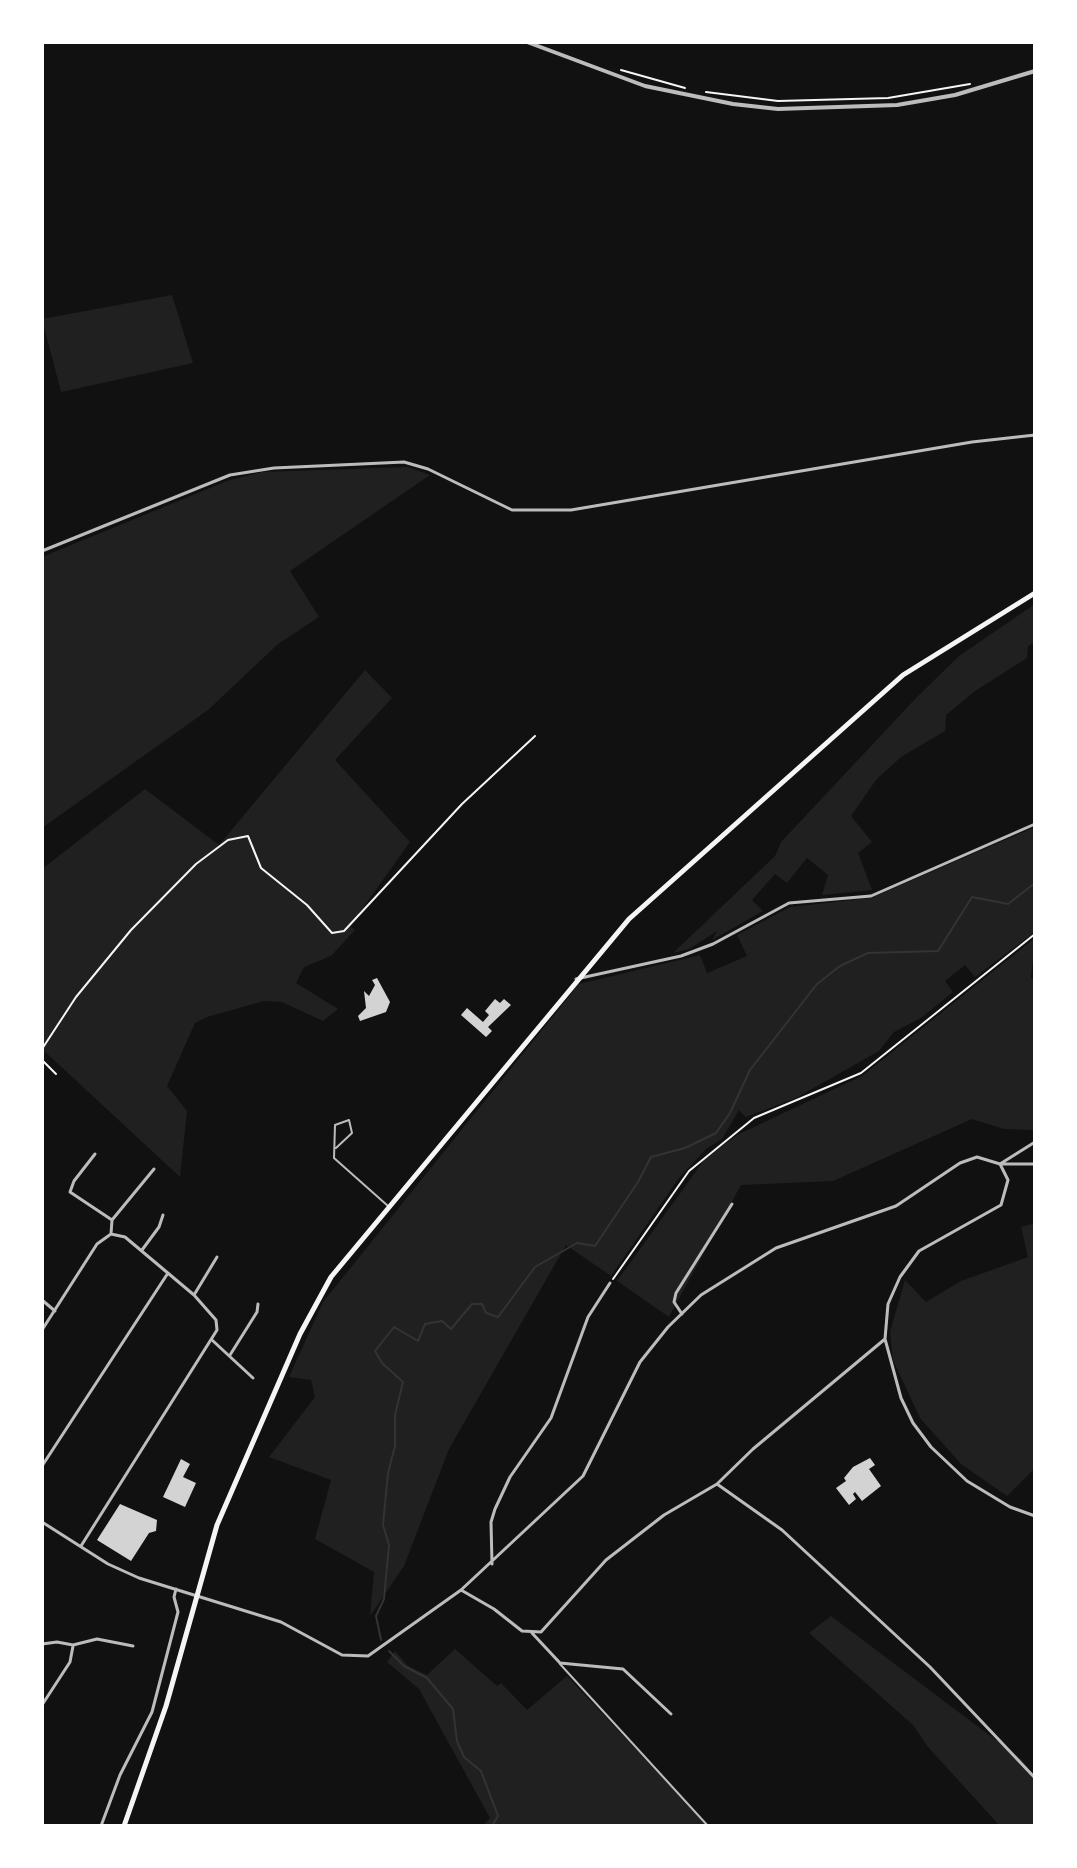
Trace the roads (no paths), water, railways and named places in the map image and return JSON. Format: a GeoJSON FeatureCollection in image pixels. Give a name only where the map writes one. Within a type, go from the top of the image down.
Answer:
{"type":"FeatureCollection","features":[{"type":"Feature","properties":{"kind":"main road"},"geometry":{"type":"LineString","coordinates":[[124,1826],[161,1721],[217,1525],[305,1323],[331,1277],[629,919],[903,675],[1035,593]]}},
{"type":"Feature","properties":{"kind":"street"},"geometry":{"type":"LineString","coordinates":[[527,42],[645,86],[733,104],[778,109],[897,105],[984,88],[1035,71]]}},
{"type":"Feature","properties":{"kind":"street"},"geometry":{"type":"LineString","coordinates":[[42,551],[230,475],[274,468],[404,462],[428,469],[512,510],[571,510],[972,442],[1035,435]]}},
{"type":"Feature","properties":{"kind":"street"},"geometry":{"type":"LineString","coordinates":[[576,979],[681,956],[713,944],[789,903],[871,896],[933,872],[1035,824]]}},
{"type":"Feature","properties":{"kind":"street"},"geometry":{"type":"LineString","coordinates":[[1000,1164],[1035,1142]]}},
{"type":"Feature","properties":{"kind":"street"},"geometry":{"type":"LineString","coordinates":[[95,1154],[74,1181],[70,1192],[112,1220]]}},
{"type":"Feature","properties":{"kind":"street"},"geometry":{"type":"LineString","coordinates":[[42,1522],[139,1578],[281,1622],[342,1655],[360,1657],[392,1641],[461,1590],[583,1476],[640,1362],[682,1314],[732,1273],[776,1248],[896,1206],[960,1163],[977,1157],[1000,1164],[1035,1164]]}},
{"type":"Feature","properties":{"kind":"street"},"geometry":{"type":"LineString","coordinates":[[1000,1164],[1008,1180],[1001,1205],[919,1251],[900,1277],[888,1304],[885,1339],[901,1398],[913,1423],[931,1447],[967,1481],[1010,1507],[1035,1516]]}},
{"type":"Feature","properties":{"kind":"street"},"geometry":{"type":"LineString","coordinates":[[111,1234],[112,1220],[154,1169]]}},
{"type":"Feature","properties":{"kind":"street"},"geometry":{"type":"LineString","coordinates":[[682,1314],[674,1302],[676,1293],[732,1204]]}},
{"type":"Feature","properties":{"kind":"street"},"geometry":{"type":"LineString","coordinates":[[142,1250],[159,1227],[163,1215]]}},
{"type":"Feature","properties":{"kind":"street"},"geometry":{"type":"LineString","coordinates":[[42,1330],[97,1244],[111,1234],[125,1237],[142,1250],[194,1295],[216,1320],[217,1330],[212,1340],[81,1546]]}},
{"type":"Feature","properties":{"kind":"street"},"geometry":{"type":"LineString","coordinates":[[194,1295],[217,1257]]}},
{"type":"Feature","properties":{"kind":"street"},"geometry":{"type":"LineString","coordinates":[[42,1466],[168,1273]]}},
{"type":"Feature","properties":{"kind":"street"},"geometry":{"type":"LineString","coordinates":[[492,1564],[491,1522],[495,1509],[510,1477],[551,1418],[588,1317],[610,1283]]}},
{"type":"Feature","properties":{"kind":"street"},"geometry":{"type":"LineString","coordinates":[[42,1300],[55,1311]]}},
{"type":"Feature","properties":{"kind":"street"},"geometry":{"type":"LineString","coordinates":[[230,1355],[257,1312],[258,1304]]}},
{"type":"Feature","properties":{"kind":"street"},"geometry":{"type":"LineString","coordinates":[[461,1590],[494,1609],[522,1631],[532,1633],[550,1625],[592,1573],[664,1515],[717,1484],[753,1449],[885,1339]]}},
{"type":"Feature","properties":{"kind":"street"},"geometry":{"type":"LineString","coordinates":[[212,1340],[253,1378]]}},
{"type":"Feature","properties":{"kind":"street"},"geometry":{"type":"LineString","coordinates":[[717,1484],[792,1539],[930,1667],[1035,1778]]}},
{"type":"Feature","properties":{"kind":"street"},"geometry":{"type":"LineString","coordinates":[[101,1826],[120,1775],[152,1712],[178,1612],[174,1597],[176,1589]]}},
{"type":"Feature","properties":{"kind":"street"},"geometry":{"type":"LineString","coordinates":[[532,1633],[560,1663],[623,1669],[671,1714]]}},
{"type":"Feature","properties":{"kind":"street"},"geometry":{"type":"LineString","coordinates":[[42,1644],[73,1645],[97,1639],[133,1646]]}},
{"type":"Feature","properties":{"kind":"street"},"geometry":{"type":"LineString","coordinates":[[42,1705],[70,1662],[73,1645]]}},
{"type":"Feature","properties":{"kind":"lane"},"geometry":{"type":"LineString","coordinates":[[336,1148],[352,1133],[349,1120],[335,1125],[334,1158],[388,1206]]}},
{"type":"Feature","properties":{"kind":"lane"},"geometry":{"type":"LineString","coordinates":[[560,1663],[708,1826]]}},
{"type":"Feature","properties":{"kind":"waterway"},"geometry":{"type":"LineString","coordinates":[[381,1640],[376,1616],[384,1599],[389,1545],[383,1525],[388,1473],[395,1446],[395,1415],[403,1382],[382,1363],[375,1351],[394,1327],[418,1341],[425,1324],[442,1321],[451,1329],[472,1304],[482,1304],[486,1313],[498,1317],[535,1267],[577,1243],[595,1246],[651,1157],[685,1148],[716,1133],[730,1113],[750,1070],[817,984],[840,966],[868,953],[938,951],[972,897],[1008,904],[1035,883]]}},
{"type":"Feature","properties":{"kind":"waterway"},"geometry":{"type":"LineString","coordinates":[[389,1651],[404,1666],[427,1678],[453,1709],[457,1741],[464,1757],[481,1771],[498,1816],[492,1826]]}}]}
